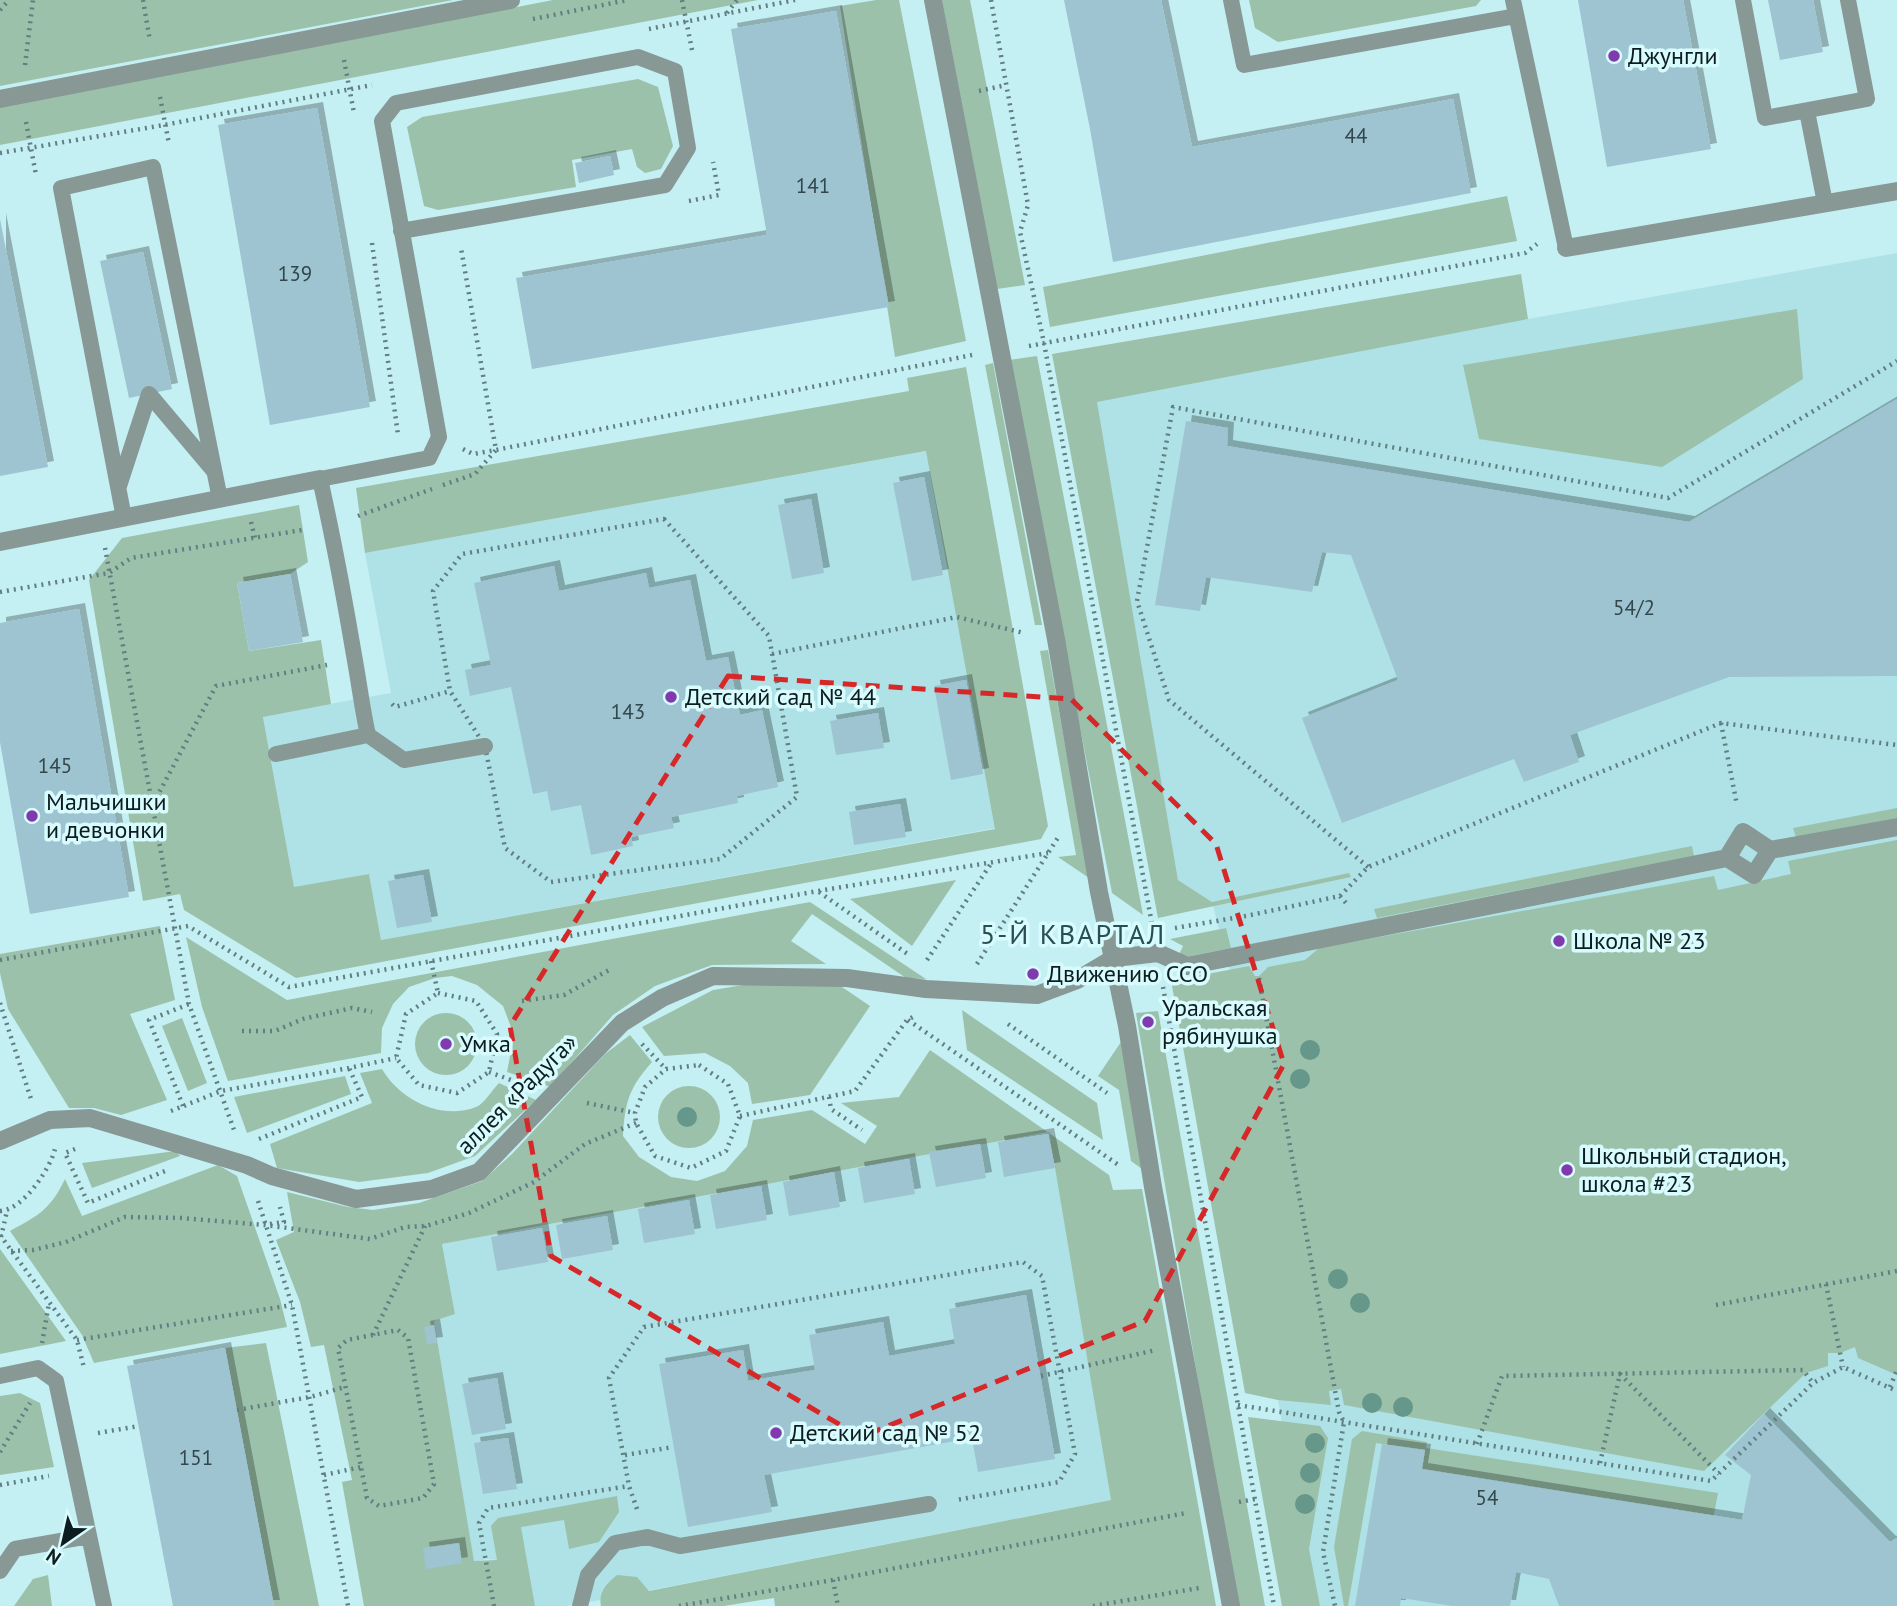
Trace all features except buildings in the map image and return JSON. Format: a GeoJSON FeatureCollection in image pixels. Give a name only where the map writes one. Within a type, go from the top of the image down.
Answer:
{"type":"FeatureCollection","features":[{"type":"Feature","properties":{"kind":"street"},"geometry":{"type":"LineString","coordinates":[[0,99],[511,0]]}},
{"type":"Feature","properties":{"kind":"street"},"geometry":{"type":"LineString","coordinates":[[933,0],[1054,626],[1099,892],[1114,958],[1153,1187],[1231,1606]]}},
{"type":"Feature","properties":{"kind":"street"},"geometry":{"type":"LineString","coordinates":[[1566,248],[1897,191]]}},
{"type":"Feature","properties":{"kind":"street"},"geometry":{"type":"LineString","coordinates":[[0,542],[320,479]]}},
{"type":"Feature","properties":{"kind":"street"},"geometry":{"type":"LineString","coordinates":[[1727,858],[1743,832],[1770,850],[1897,827]]}},
{"type":"Feature","properties":{"kind":"street"},"geometry":{"type":"LineString","coordinates":[[1114,958],[1158,953],[1187,966],[1727,858],[1754,875],[1770,850]]}},
{"type":"Feature","properties":{"kind":"street","name":"аллея «Радуга»"},"geometry":{"type":"LineString","coordinates":[[0,1141],[50,1120],[90,1118],[244,1156],[272,1176],[356,1199],[432,1189],[479,1172],[622,1023],[662,998],[713,976],[847,978],[960,991],[1037,995],[1077,980],[1114,958]]}},
{"type":"Feature","properties":{"kind":"lane"},"geometry":{"type":"LineString","coordinates":[[1231,0],[1244,65],[1515,8],[1566,248]]}},
{"type":"Feature","properties":{"kind":"lane"},"geometry":{"type":"LineString","coordinates":[[1743,0],[1765,118],[1867,99],[1848,0]]}},
{"type":"Feature","properties":{"kind":"lane"},"geometry":{"type":"LineString","coordinates":[[401,231],[665,185],[688,148],[675,71],[638,57],[396,103],[382,121],[401,231],[439,436],[429,458],[320,479],[368,735],[404,760],[485,746]]}},
{"type":"Feature","properties":{"kind":"lane"},"geometry":{"type":"LineString","coordinates":[[1807,111],[1825,203]]}},
{"type":"Feature","properties":{"kind":"lane"},"geometry":{"type":"LineString","coordinates":[[124,518],[61,188],[153,167],[220,499]]}},
{"type":"Feature","properties":{"kind":"lane"},"geometry":{"type":"LineString","coordinates":[[118,489],[149,394],[215,473]]}},
{"type":"Feature","properties":{"kind":"lane"},"geometry":{"type":"LineString","coordinates":[[276,754],[368,735]]}},
{"type":"Feature","properties":{"kind":"lane"},"geometry":{"type":"LineString","coordinates":[[0,1376],[38,1368],[55,1381],[104,1606]]}},
{"type":"Feature","properties":{"kind":"lane"},"geometry":{"type":"LineString","coordinates":[[580,1606],[588,1575],[615,1543],[647,1537],[680,1546],[929,1504]]}},
{"type":"Feature","properties":{"kind":"lane"},"geometry":{"type":"LineString","coordinates":[[0,1571],[15,1549],[89,1536]]}},
{"type":"Feature","properties":{"kind":"path"},"geometry":{"type":"LineString","coordinates":[[0,10],[9,0]]}},
{"type":"Feature","properties":{"kind":"path"},"geometry":{"type":"LineString","coordinates":[[33,0],[21,95],[38,187]]}},
{"type":"Feature","properties":{"kind":"path"},"geometry":{"type":"LineString","coordinates":[[727,13],[737,0]]}},
{"type":"Feature","properties":{"kind":"path"},"geometry":{"type":"LineString","coordinates":[[647,29],[795,0]]}},
{"type":"Feature","properties":{"kind":"path"},"geometry":{"type":"LineString","coordinates":[[991,0],[1028,205],[1020,232],[1158,953],[1274,1606]]}},
{"type":"Feature","properties":{"kind":"path"},"geometry":{"type":"LineString","coordinates":[[0,153],[378,84]]}},
{"type":"Feature","properties":{"kind":"path"},"geometry":{"type":"LineString","coordinates":[[351,89],[355,116]]}},
{"type":"Feature","properties":{"kind":"path"},"geometry":{"type":"LineString","coordinates":[[372,239],[399,443]]}},
{"type":"Feature","properties":{"kind":"path"},"geometry":{"type":"LineString","coordinates":[[1367,867],[1169,700],[1137,601],[1173,408],[1668,498],[1897,361]]}},
{"type":"Feature","properties":{"kind":"path"},"geometry":{"type":"LineString","coordinates":[[664,519],[769,636],[772,654],[797,797],[720,859],[551,882],[505,848],[485,746],[450,691],[433,592],[462,554],[664,519]]}},
{"type":"Feature","properties":{"kind":"path"},"geometry":{"type":"LineString","coordinates":[[100,522],[189,1004],[244,1156],[292,1305],[348,1606]]}},
{"type":"Feature","properties":{"kind":"path"},"geometry":{"type":"LineString","coordinates":[[0,592],[109,573],[131,558],[330,524]]}},
{"type":"Feature","properties":{"kind":"path"},"geometry":{"type":"LineString","coordinates":[[772,654],[957,617],[1026,633],[1024,620]]}},
{"type":"Feature","properties":{"kind":"path"},"geometry":{"type":"LineString","coordinates":[[152,805],[216,687],[355,659]]}},
{"type":"Feature","properties":{"kind":"path"},"geometry":{"type":"LineString","coordinates":[[1158,953],[1169,929],[1340,897],[1367,867],[1721,723],[1897,745]]}},
{"type":"Feature","properties":{"kind":"path"},"geometry":{"type":"LineString","coordinates":[[1721,723],[1743,832]]}},
{"type":"Feature","properties":{"kind":"path"},"geometry":{"type":"LineString","coordinates":[[960,991],[1061,834]]}},
{"type":"Feature","properties":{"kind":"path"},"geometry":{"type":"LineString","coordinates":[[0,960],[188,926],[289,987],[818,891],[1049,853]]}},
{"type":"Feature","properties":{"kind":"path"},"geometry":{"type":"LineString","coordinates":[[923,965],[993,862]]}},
{"type":"Feature","properties":{"kind":"path"},"geometry":{"type":"LineString","coordinates":[[1340,897],[1371,930]]}},
{"type":"Feature","properties":{"kind":"path"},"geometry":{"type":"LineString","coordinates":[[1247,916],[1339,1412],[1345,1422],[1323,1552],[1335,1606]]}},
{"type":"Feature","properties":{"kind":"path"},"geometry":{"type":"LineString","coordinates":[[431,961],[438,993]]}},
{"type":"Feature","properties":{"kind":"path"},"geometry":{"type":"LineString","coordinates":[[523,1001],[564,995],[609,970]]}},
{"type":"Feature","properties":{"kind":"path"},"geometry":{"type":"LineString","coordinates":[[438,993],[476,1001],[497,1034],[489,1072],[457,1093],[419,1085],[396,1058],[406,1014],[438,993]]}},
{"type":"Feature","properties":{"kind":"path"},"geometry":{"type":"LineString","coordinates":[[0,1003],[30,1097]]}},
{"type":"Feature","properties":{"kind":"path"},"geometry":{"type":"LineString","coordinates":[[183,1106],[149,1020],[189,1004]]}},
{"type":"Feature","properties":{"kind":"path"},"geometry":{"type":"LineString","coordinates":[[242,1031],[275,1031],[303,1019],[352,1008],[372,1012]]}},
{"type":"Feature","properties":{"kind":"path"},"geometry":{"type":"LineString","coordinates":[[897,1013],[1153,1187]]}},
{"type":"Feature","properties":{"kind":"path"},"geometry":{"type":"LineString","coordinates":[[740,1116],[855,1091],[907,1020],[917,1014]]}},
{"type":"Feature","properties":{"kind":"path"},"geometry":{"type":"LineString","coordinates":[[220,1091],[396,1058]]}},
{"type":"Feature","properties":{"kind":"path"},"geometry":{"type":"LineString","coordinates":[[699,1065],[728,1084],[740,1116],[726,1151],[691,1168],[655,1156],[636,1123],[635,1113],[645,1087],[666,1069],[699,1065]]}},
{"type":"Feature","properties":{"kind":"path"},"geometry":{"type":"LineString","coordinates":[[244,1156],[362,1097],[349,1068]]}},
{"type":"Feature","properties":{"kind":"path"},"geometry":{"type":"LineString","coordinates":[[554,1096],[635,1113]]}},
{"type":"Feature","properties":{"kind":"path"},"geometry":{"type":"LineString","coordinates":[[830,1097],[831,1109],[862,1130]]}},
{"type":"Feature","properties":{"kind":"path"},"geometry":{"type":"LineString","coordinates":[[11,1251],[33,1250],[66,1242],[125,1217],[181,1218],[265,1225],[370,1239],[405,1227],[426,1226],[469,1213],[534,1182],[585,1144],[636,1123]]}},
{"type":"Feature","properties":{"kind":"path"},"geometry":{"type":"LineString","coordinates":[[373,1335],[426,1226],[432,1189]]}},
{"type":"Feature","properties":{"kind":"path"},"geometry":{"type":"LineString","coordinates":[[0,1239],[7,1211]]}},
{"type":"Feature","properties":{"kind":"path"},"geometry":{"type":"LineString","coordinates":[[647,1537],[629,1486],[609,1378],[644,1327],[1023,1262],[1042,1276],[1075,1454],[1059,1482],[929,1504]]}},
{"type":"Feature","properties":{"kind":"path"},"geometry":{"type":"LineString","coordinates":[[1716,1305],[1897,1271]]}},
{"type":"Feature","properties":{"kind":"path"},"geometry":{"type":"LineString","coordinates":[[1826,1284],[1843,1367]]}},
{"type":"Feature","properties":{"kind":"path"},"geometry":{"type":"LineString","coordinates":[[77,1340],[292,1305]]}},
{"type":"Feature","properties":{"kind":"path"},"geometry":{"type":"LineString","coordinates":[[398,1331],[408,1338],[434,1484],[423,1498],[379,1506],[367,1498],[345,1387],[338,1348],[347,1340],[398,1331]]}},
{"type":"Feature","properties":{"kind":"path"},"geometry":{"type":"LineString","coordinates":[[1041,1376],[1156,1350]]}},
{"type":"Feature","properties":{"kind":"path"},"geometry":{"type":"LineString","coordinates":[[1238,1405],[1711,1482],[1812,1383],[1843,1367]]}},
{"type":"Feature","properties":{"kind":"path"},"geometry":{"type":"LineString","coordinates":[[1843,1367],[1897,1391]]}},
{"type":"Feature","properties":{"kind":"path"},"geometry":{"type":"LineString","coordinates":[[1477,1444],[1502,1376],[1803,1370],[1812,1383]]}},
{"type":"Feature","properties":{"kind":"path"},"geometry":{"type":"LineString","coordinates":[[1890,1387],[1897,1370]]}},
{"type":"Feature","properties":{"kind":"path"},"geometry":{"type":"LineString","coordinates":[[1600,1463],[1620,1374]]}},
{"type":"Feature","properties":{"kind":"path"},"geometry":{"type":"LineString","coordinates":[[1620,1374],[1719,1474]]}},
{"type":"Feature","properties":{"kind":"path"},"geometry":{"type":"LineString","coordinates":[[237,1410],[310,1397],[345,1387]]}},
{"type":"Feature","properties":{"kind":"path"},"geometry":{"type":"LineString","coordinates":[[98,1433],[139,1426]]}},
{"type":"Feature","properties":{"kind":"path"},"geometry":{"type":"LineString","coordinates":[[625,1455],[673,1447]]}},
{"type":"Feature","properties":{"kind":"path"},"geometry":{"type":"LineString","coordinates":[[324,1475],[361,1467]]}},
{"type":"Feature","properties":{"kind":"path"},"geometry":{"type":"LineString","coordinates":[[494,1606],[479,1523],[488,1508],[629,1486]]}},
{"type":"Feature","properties":{"kind":"path"},"geometry":{"type":"LineString","coordinates":[[679,1606],[833,1580],[1214,1507]]}},
{"type":"Feature","properties":{"kind":"path"},"geometry":{"type":"LineString","coordinates":[[833,1580],[838,1606]]}},
{"type":"Feature","properties":{"kind":"path"},"geometry":{"type":"LineString","coordinates":[[1093,1606],[1227,1581]]}},
{"type":"Feature","properties":{"kind":"highlighted area"},"geometry":{"type":"Polygon","coordinates":[[[728,676],[1071,699],[1216,844],[1284,1064],[1145,1321],[861,1437],[551,1256],[510,1026],[728,676]]]}},
{"type":"Feature","properties":{"kind":"shaded area","name":"Школа № 23"},"geometry":{"type":"Polygon","coordinates":[[[1897,253],[1897,1606],[1313,1606],[1278,1400],[1232,979],[1212,902],[1178,880],[1096,401],[1528,319],[1897,253]]]}},
{"type":"Feature","properties":{"kind":"shaded area","name":"Детский сад № 44"},"geometry":{"type":"Polygon","coordinates":[[[927,451],[996,828],[381,940],[369,874],[294,888],[263,716],[391,693],[365,553],[927,451]]]}},
{"type":"Feature","properties":{"kind":"shaded area","name":"Детский сад № 52"},"geometry":{"type":"Polygon","coordinates":[[[1050,1132],[1111,1500],[566,1606],[506,1606],[497,1560],[474,1562],[434,1321],[455,1314],[442,1244],[1050,1132]]]}},
{"type":"Feature","properties":{"kind":"green space"},"geometry":{"type":"Polygon","coordinates":[[[0,0],[453,0],[0,86],[0,0]]]}},
{"type":"Feature","properties":{"kind":"green space"},"geometry":{"type":"Polygon","coordinates":[[[553,0],[758,0],[0,145],[0,107],[553,0]]]}},
{"type":"Feature","properties":{"kind":"green space"},"geometry":{"type":"Polygon","coordinates":[[[876,0],[899,0],[966,341],[895,357],[840,6],[876,0]]]}},
{"type":"Feature","properties":{"kind":"green space"},"geometry":{"type":"Polygon","coordinates":[[[942,0],[970,0],[1025,285],[997,289],[942,0]]]}},
{"type":"Feature","properties":{"kind":"green space"},"geometry":{"type":"Polygon","coordinates":[[[1249,0],[1481,0],[1476,6],[1278,42],[1255,28],[1249,0]]]}},
{"type":"Feature","properties":{"kind":"green space"},"geometry":{"type":"Polygon","coordinates":[[[638,79],[658,87],[673,146],[661,169],[645,173],[637,167],[632,149],[572,160],[576,187],[438,210],[424,206],[407,127],[422,117],[638,79]]]}},
{"type":"Feature","properties":{"kind":"green space"},"geometry":{"type":"Polygon","coordinates":[[[1507,196],[1517,241],[1050,327],[1043,287],[1507,196]]]}},
{"type":"Feature","properties":{"kind":"green space"},"geometry":{"type":"Polygon","coordinates":[[[1521,274],[1528,319],[1097,402],[1178,880],[1212,902],[1349,873],[1351,877],[1158,918],[1052,354],[1521,274]]]}},
{"type":"Feature","properties":{"kind":"green space"},"geometry":{"type":"Polygon","coordinates":[[[1797,309],[1803,379],[1662,467],[1479,439],[1463,365],[1797,309]]]}},
{"type":"Feature","properties":{"kind":"green space"},"geometry":{"type":"Polygon","coordinates":[[[1037,356],[1143,915],[1112,893],[1009,360],[1037,356]]]}},
{"type":"Feature","properties":{"kind":"green space"},"geometry":{"type":"Polygon","coordinates":[[[993,363],[1042,625],[1035,625],[985,365],[993,363]]]}},
{"type":"Feature","properties":{"kind":"green space"},"geometry":{"type":"Polygon","coordinates":[[[966,367],[1048,826],[1041,839],[296,978],[184,910],[180,894],[143,901],[89,580],[122,538],[299,505],[308,562],[290,574],[237,583],[249,651],[321,640],[331,704],[263,717],[294,887],[369,874],[381,940],[995,829],[926,451],[365,553],[356,488],[909,391],[907,378],[966,367]]]}},
{"type":"Feature","properties":{"kind":"green space"},"geometry":{"type":"Polygon","coordinates":[[[1048,650],[1089,878],[1058,857],[1076,855],[1040,651],[1048,650]]]}},
{"type":"Feature","properties":{"kind":"green space"},"geometry":{"type":"Polygon","coordinates":[[[1897,808],[1897,818],[1796,837],[1793,828],[1897,808]]]}},
{"type":"Feature","properties":{"kind":"green space","name":"Школьный стадион, школа #23"},"geometry":{"type":"Polygon","coordinates":[[[1897,840],[1897,1375],[1858,1358],[1855,1347],[1840,1353],[1828,1353],[1828,1366],[1806,1373],[1704,1471],[1344,1405],[1341,1389],[1329,1391],[1331,1405],[1278,1400],[1245,1393],[1172,986],[1176,980],[1249,966],[1255,976],[1259,976],[1268,967],[1305,960],[1319,948],[1714,876],[1718,890],[1791,874],[1788,861],[1897,840]]]}},
{"type":"Feature","properties":{"kind":"green space"},"geometry":{"type":"Polygon","coordinates":[[[1692,846],[1694,856],[1377,918],[1374,909],[1692,846]]]}},
{"type":"Feature","properties":{"kind":"green space"},"geometry":{"type":"Polygon","coordinates":[[[956,880],[912,946],[850,899],[956,880]]]}},
{"type":"Feature","properties":{"kind":"green space"},"geometry":{"type":"Polygon","coordinates":[[[810,902],[926,979],[906,978],[812,914],[791,941],[826,964],[712,965],[655,986],[613,1015],[550,1087],[507,1072],[514,1035],[503,1006],[477,985],[452,976],[435,978],[409,987],[393,1004],[382,1028],[381,1053],[228,1081],[202,1007],[186,937],[287,1000],[810,902]]]}},
{"type":"Feature","properties":{"kind":"green space"},"geometry":{"type":"Polygon","coordinates":[[[160,926],[175,1000],[130,1014],[167,1100],[121,1115],[94,1108],[69,1108],[8,1009],[0,973],[0,954],[160,926]]]}},
{"type":"Feature","properties":{"kind":"green space"},"geometry":{"type":"Polygon","coordinates":[[[1226,928],[1231,948],[1177,959],[1183,946],[1170,939],[1226,928]]]}},
{"type":"Feature","properties":{"kind":"green space"},"geometry":{"type":"Polygon","coordinates":[[[749,984],[839,985],[870,1006],[810,1095],[752,1104],[748,1083],[730,1066],[705,1053],[664,1056],[642,1027],[713,990],[749,984]]]}},
{"type":"Feature","properties":{"kind":"green space"},"geometry":{"type":"Polygon","coordinates":[[[962,1010],[1097,1103],[1103,1140],[967,1050],[962,1010]]]}},
{"type":"Feature","properties":{"kind":"green space"},"geometry":{"type":"Polygon","coordinates":[[[1158,1011],[1265,1606],[1236,1606],[1136,1013],[1158,1011]]]}},
{"type":"Feature","properties":{"kind":"green space"},"geometry":{"type":"Polygon","coordinates":[[[440,1013],[452,1013],[468,1022],[475,1032],[475,1056],[468,1066],[452,1075],[440,1075],[429,1070],[420,1061],[415,1050],[415,1038],[420,1027],[429,1018],[440,1013]]]}},
{"type":"Feature","properties":{"kind":"green space"},"geometry":{"type":"Polygon","coordinates":[[[182,1018],[207,1083],[188,1091],[162,1026],[182,1018]]]}},
{"type":"Feature","properties":{"kind":"green space"},"geometry":{"type":"Polygon","coordinates":[[[630,1035],[652,1062],[633,1088],[625,1114],[623,1136],[639,1157],[671,1177],[697,1181],[725,1171],[747,1146],[753,1120],[812,1110],[865,1144],[877,1126],[841,1103],[899,1097],[930,1050],[1048,1132],[442,1244],[455,1314],[434,1321],[474,1561],[497,1560],[491,1526],[498,1518],[617,1496],[619,1512],[599,1542],[569,1549],[564,1520],[521,1527],[535,1606],[364,1606],[342,1482],[352,1480],[324,1345],[311,1347],[300,1302],[276,1240],[294,1232],[287,1192],[348,1207],[373,1210],[419,1203],[482,1181],[512,1154],[605,1054],[630,1035]]]}},
{"type":"Feature","properties":{"kind":"green space"},"geometry":{"type":"Polygon","coordinates":[[[1121,1042],[1142,1169],[1131,1161],[1119,1090],[1098,1076],[1121,1042]]]}},
{"type":"Feature","properties":{"kind":"green space"},"geometry":{"type":"Polygon","coordinates":[[[382,1069],[399,1090],[422,1105],[435,1109],[463,1111],[476,1107],[499,1083],[536,1100],[475,1156],[428,1173],[359,1182],[277,1168],[270,1144],[372,1103],[360,1073],[382,1069]]]}},
{"type":"Feature","properties":{"kind":"green space"},"geometry":{"type":"Polygon","coordinates":[[[345,1076],[351,1094],[247,1133],[234,1097],[345,1076]]]}},
{"type":"Feature","properties":{"kind":"green space"},"geometry":{"type":"Polygon","coordinates":[[[683,1086],[695,1086],[711,1095],[718,1105],[718,1129],[711,1139],[695,1148],[683,1148],[672,1143],[663,1134],[658,1123],[658,1111],[663,1100],[672,1091],[683,1086]]]}},
{"type":"Feature","properties":{"kind":"green space"},"geometry":{"type":"Polygon","coordinates":[[[1049,1133],[1109,1175],[1113,1190],[1142,1189],[1216,1606],[775,1606],[774,1598],[724,1606],[601,1606],[602,1592],[617,1575],[637,1577],[649,1591],[1111,1500],[1049,1133]]]}},
{"type":"Feature","properties":{"kind":"green space"},"geometry":{"type":"Polygon","coordinates":[[[176,1151],[180,1156],[92,1188],[82,1163],[176,1151]]]}},
{"type":"Feature","properties":{"kind":"green space"},"geometry":{"type":"Polygon","coordinates":[[[218,1165],[237,1176],[280,1299],[287,1327],[94,1363],[82,1335],[10,1231],[43,1211],[65,1179],[82,1216],[218,1165]]]}},
{"type":"Feature","properties":{"kind":"green space"},"geometry":{"type":"Polygon","coordinates":[[[0,1249],[66,1341],[0,1354],[0,1249]]]}},
{"type":"Feature","properties":{"kind":"green space"},"geometry":{"type":"Polygon","coordinates":[[[266,1343],[319,1606],[274,1606],[225,1348],[266,1343]]]}},
{"type":"Feature","properties":{"kind":"green space"},"geometry":{"type":"Polygon","coordinates":[[[20,1393],[40,1403],[54,1467],[0,1475],[0,1396],[20,1393]]]}},
{"type":"Feature","properties":{"kind":"green space"},"geometry":{"type":"Polygon","coordinates":[[[1248,1417],[1320,1426],[1328,1438],[1309,1549],[1320,1606],[1282,1606],[1248,1417]]]}},
{"type":"Feature","properties":{"kind":"green space"},"geometry":{"type":"Polygon","coordinates":[[[1362,1431],[1427,1442],[1426,1448],[1718,1493],[1713,1520],[1415,1473],[1414,1449],[1376,1443],[1348,1606],[1344,1606],[1334,1547],[1352,1439],[1362,1431]]]}},
{"type":"Feature","properties":{"kind":"green space"},"geometry":{"type":"Polygon","coordinates":[[[48,1575],[52,1606],[14,1606],[33,1579],[48,1575]]]}},
{"type":"Feature","properties":{"kind":"place","name":"Джунгли"},"geometry":{"type":"Point","coordinates":[1614,56]}},
{"type":"Feature","properties":{"kind":"place","name":"Детский сад № 44"},"geometry":{"type":"Point","coordinates":[671,697]}},
{"type":"Feature","properties":{"kind":"place","name":"Мальчишки и девчонки"},"geometry":{"type":"Point","coordinates":[32,816]}},
{"type":"Feature","properties":{"kind":"place","name":"Школа № 23"},"geometry":{"type":"Point","coordinates":[1559,941]}},
{"type":"Feature","properties":{"kind":"place","name":"Движению ССО"},"geometry":{"type":"Point","coordinates":[1033,974]}},
{"type":"Feature","properties":{"kind":"place","name":"Уральская рябинушка"},"geometry":{"type":"Point","coordinates":[1148,1022]}},
{"type":"Feature","properties":{"kind":"place","name":"Умка"},"geometry":{"type":"Point","coordinates":[446,1044]}},
{"type":"Feature","properties":{"kind":"place","name":"Школьный стадион, школа #23"},"geometry":{"type":"Point","coordinates":[1567,1170]}},
{"type":"Feature","properties":{"kind":"place","name":"Детский сад № 52"},"geometry":{"type":"Point","coordinates":[776,1433]}},
{"type":"Feature","properties":{"kind":"district","name":"5-Й КВАРТАЛ"},"geometry":{"type":"Point","coordinates":[1073,934]}}]}
